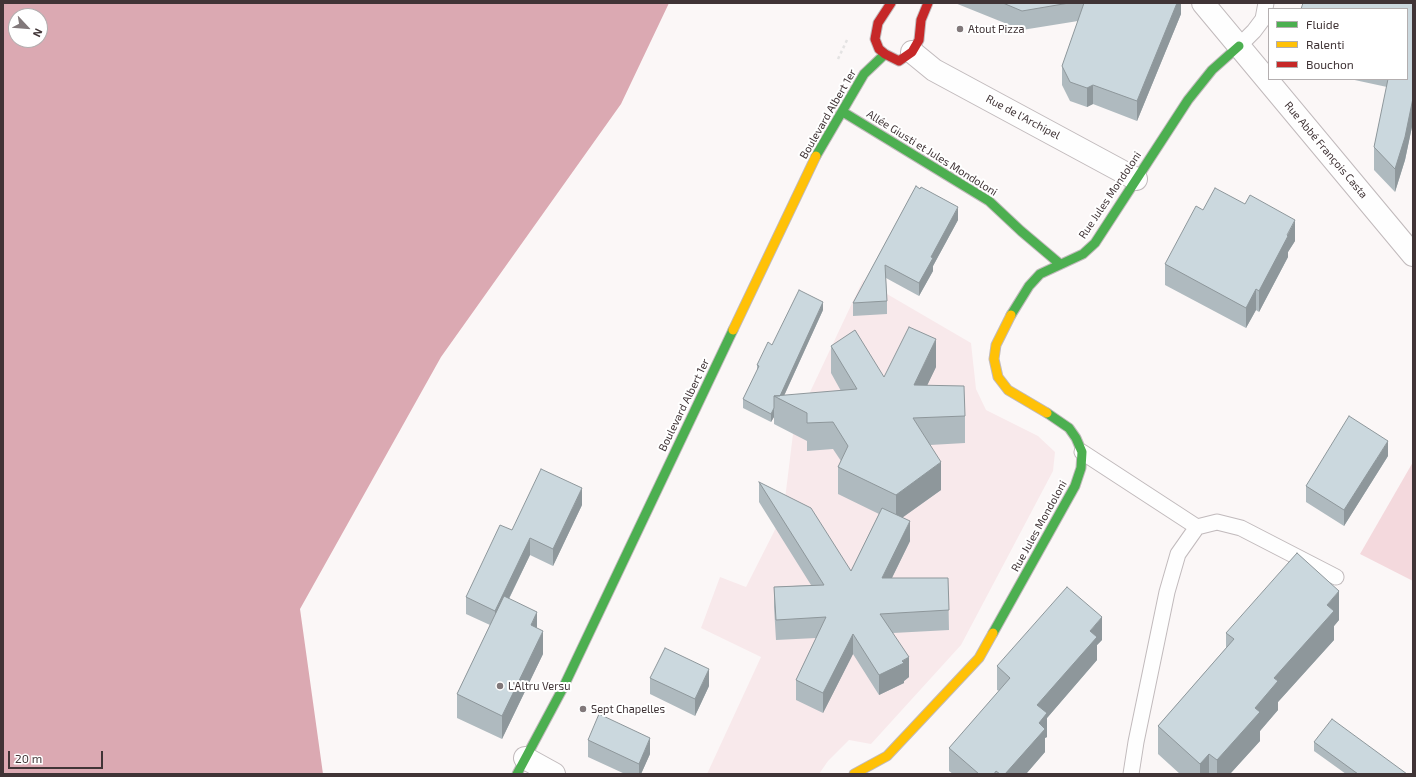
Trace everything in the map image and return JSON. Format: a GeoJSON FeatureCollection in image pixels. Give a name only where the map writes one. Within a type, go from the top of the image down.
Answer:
{"type":"FeatureCollection","features":[{"type":"Feature","properties":{"kind":"street"},"geometry":{"type":"LineString","coordinates":[[891,3],[878,23],[875,39],[879,49],[885,54],[899,61],[912,52],[920,40],[921,20],[928,3]]}},
{"type":"Feature","properties":{"kind":"street","name":"Rue Abbé François Casta"},"geometry":{"type":"LineString","coordinates":[[1203,3],[1413,255]]}},
{"type":"Feature","properties":{"kind":"street","name":"Rue Jules Mondoloni"},"geometry":{"type":"LineString","coordinates":[[854,774],[887,756],[978,658],[1076,486],[1081,468],[1082,452],[1076,438],[1069,428],[1008,390],[998,377],[994,359],[996,345],[1013,312],[1029,286],[1040,274],[1083,254],[1095,243],[1188,100],[1212,70],[1239,46]]}},
{"type":"Feature","properties":{"kind":"street","name":"Rue de l'Archipel"},"geometry":{"type":"LineString","coordinates":[[912,52],[934,70],[1136,179]]}},
{"type":"Feature","properties":{"kind":"street","name":"Boulevard Albert 1er"},"geometry":{"type":"LineString","coordinates":[[521,766],[566,680],[814,162],[864,74],[885,54]]}},
{"type":"Feature","properties":{"kind":"street","name":"Allée Giusti et Jules Mondoloni"},"geometry":{"type":"LineString","coordinates":[[843,112],[989,201],[1021,231],[1060,264]]}},
{"type":"Feature","properties":{"kind":"street"},"geometry":{"type":"LineString","coordinates":[[521,766],[554,774]]}},
{"type":"Feature","properties":{"kind":"lane"},"geometry":{"type":"LineString","coordinates":[[1239,46],[1254,31],[1263,19],[1266,3]]}},
{"type":"Feature","properties":{"kind":"lane"},"geometry":{"type":"LineString","coordinates":[[1082,452],[1197,527]]}},
{"type":"Feature","properties":{"kind":"lane"},"geometry":{"type":"LineString","coordinates":[[1130,774],[1167,592],[1178,554],[1197,527],[1217,522],[1241,528],[1336,577]]}},
{"type":"Feature","properties":{"kind":"shaded area"},"geometry":{"type":"Polygon","coordinates":[[[3,3],[669,3],[621,104],[441,357],[300,609],[323,774],[3,774],[3,3]]]}},
{"type":"Feature","properties":{"kind":"shaded area"},"geometry":{"type":"Polygon","coordinates":[[[863,280],[971,343],[976,389],[986,410],[1038,436],[1055,452],[1053,471],[961,645],[871,744],[849,740],[828,761],[819,774],[707,774],[761,657],[701,628],[720,577],[746,587],[787,506],[785,499],[794,426],[863,280]]]}},
{"type":"Feature","properties":{"kind":"shaded area"},"geometry":{"type":"Polygon","coordinates":[[[1413,462],[1413,581],[1360,554],[1413,462]]]}},
{"type":"Feature","properties":{"kind":"building"},"geometry":{"type":"Polygon","coordinates":[[[1003,3],[1069,3],[1022,11],[1003,3]]]}},
{"type":"Feature","properties":{"kind":"building"},"geometry":{"type":"Polygon","coordinates":[[[1084,3],[1177,3],[1137,101],[1093,85],[1087,88],[1070,82],[1062,66],[1084,3]]]}},
{"type":"Feature","properties":{"kind":"building"},"geometry":{"type":"Polygon","coordinates":[[[1303,3],[1413,3],[1413,98],[1405,137],[1395,169],[1374,147],[1388,80],[1408,80],[1408,8],[1301,8],[1303,3]]]}},
{"type":"Feature","properties":{"kind":"building"},"geometry":{"type":"Polygon","coordinates":[[[916,186],[920,189],[921,187],[958,207],[931,257],[933,258],[919,283],[885,265],[887,301],[853,303],[916,186]]]}},
{"type":"Feature","properties":{"kind":"building"},"geometry":{"type":"Polygon","coordinates":[[[1215,188],[1245,204],[1250,195],[1295,220],[1259,291],[1256,289],[1246,308],[1165,264],[1196,206],[1203,210],[1215,188]]]}},
{"type":"Feature","properties":{"kind":"building"},"geometry":{"type":"Polygon","coordinates":[[[799,290],[823,302],[780,396],[774,396],[774,408],[771,414],[743,399],[759,366],[757,365],[768,342],[772,345],[799,290]]]}},
{"type":"Feature","properties":{"kind":"building"},"geometry":{"type":"Polygon","coordinates":[[[909,327],[936,339],[914,385],[964,386],[965,416],[913,418],[941,462],[896,495],[838,467],[848,446],[833,422],[807,423],[807,413],[774,396],[857,389],[831,346],[855,330],[884,377],[909,327]]]}},
{"type":"Feature","properties":{"kind":"building"},"geometry":{"type":"Polygon","coordinates":[[[1349,416],[1388,441],[1344,510],[1306,486],[1349,416]]]}},
{"type":"Feature","properties":{"kind":"building"},"geometry":{"type":"Polygon","coordinates":[[[541,469],[582,488],[553,549],[530,538],[495,611],[466,597],[500,525],[512,530],[541,469]]]}},
{"type":"Feature","properties":{"kind":"building"},"geometry":{"type":"Polygon","coordinates":[[[759,482],[811,508],[851,571],[882,508],[910,521],[882,578],[948,578],[949,610],[880,614],[909,657],[902,661],[904,663],[879,675],[853,634],[823,693],[796,680],[826,617],[776,620],[774,587],[824,585],[759,482]]]}},
{"type":"Feature","properties":{"kind":"building"},"geometry":{"type":"Polygon","coordinates":[[[1297,553],[1339,591],[1327,605],[1334,611],[1274,678],[1278,681],[1255,708],[1260,712],[1217,760],[1209,754],[1200,764],[1158,726],[1234,639],[1226,633],[1297,553]]]}},
{"type":"Feature","properties":{"kind":"building"},"geometry":{"type":"Polygon","coordinates":[[[1067,587],[1102,617],[1090,631],[1097,637],[1037,705],[1047,713],[1039,723],[1045,729],[1005,774],[1000,774],[996,771],[994,774],[979,774],[949,748],[1010,678],[997,666],[1067,587]]]}},
{"type":"Feature","properties":{"kind":"building","name":"L'Altru Versu"},"geometry":{"type":"Polygon","coordinates":[[[504,596],[537,612],[531,625],[543,631],[502,716],[457,694],[504,596]]]}},
{"type":"Feature","properties":{"kind":"building"},"geometry":{"type":"Polygon","coordinates":[[[665,648],[709,669],[695,699],[650,678],[665,648]]]}},
{"type":"Feature","properties":{"kind":"building"},"geometry":{"type":"Polygon","coordinates":[[[599,714],[650,738],[639,764],[588,740],[599,714]]]}},
{"type":"Feature","properties":{"kind":"building"},"geometry":{"type":"Polygon","coordinates":[[[1332,719],[1407,774],[1358,774],[1314,742],[1332,719]]]}},
{"type":"Feature","properties":{"kind":"traffic: fast"},"geometry":{"type":"LineString","coordinates":[[1011,315],[1029,286],[1040,274],[1083,254],[1095,243],[1188,100],[1212,70],[1239,46]]}},
{"type":"Feature","properties":{"kind":"traffic: fast"},"geometry":{"type":"LineString","coordinates":[[816,156],[864,74],[885,54]]}},
{"type":"Feature","properties":{"kind":"traffic: fast"},"geometry":{"type":"LineString","coordinates":[[843,112],[989,201],[1021,231],[1060,264]]}},
{"type":"Feature","properties":{"kind":"traffic: fast"},"geometry":{"type":"LineString","coordinates":[[517,774],[563,688],[733,330]]}},
{"type":"Feature","properties":{"kind":"traffic: fast"},"geometry":{"type":"LineString","coordinates":[[993,633],[1075,486],[1081,468],[1082,452],[1076,438],[1069,428],[1047,413]]}},
{"type":"Feature","properties":{"kind":"traffic: slow"},"geometry":{"type":"LineString","coordinates":[[733,330],[816,156]]}},
{"type":"Feature","properties":{"kind":"traffic: slow"},"geometry":{"type":"LineString","coordinates":[[1011,315],[996,345],[994,359],[998,377],[1008,390],[1047,413]]}},
{"type":"Feature","properties":{"kind":"traffic: slow"},"geometry":{"type":"LineString","coordinates":[[854,774],[887,756],[979,658],[993,633]]}},
{"type":"Feature","properties":{"kind":"traffic: jam"},"geometry":{"type":"LineString","coordinates":[[891,3],[878,23],[875,39],[879,49],[885,54],[899,61],[912,52],[919,40],[921,20],[928,3]]}},
{"type":"Feature","properties":{"kind":"place","name":"Atout Pizza"},"geometry":{"type":"Point","coordinates":[960,29]}},
{"type":"Feature","properties":{"kind":"place","name":"L'Altru Versu"},"geometry":{"type":"Point","coordinates":[500,686]}},
{"type":"Feature","properties":{"kind":"place","name":"Sept Chapelles"},"geometry":{"type":"Point","coordinates":[583,709]}}]}
